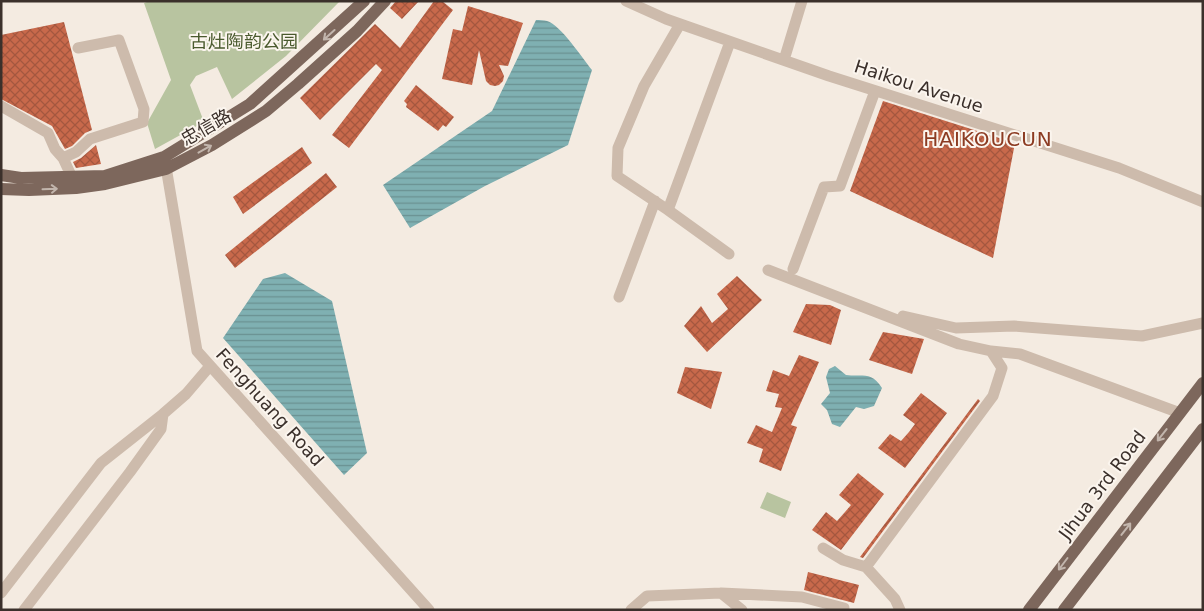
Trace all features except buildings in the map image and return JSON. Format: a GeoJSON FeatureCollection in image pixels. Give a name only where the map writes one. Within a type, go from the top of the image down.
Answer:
{"type":"FeatureCollection","features":[{"type":"Feature","properties":{"kind":"main road","name":"忠信路"},"geometry":{"type":"LineString","coordinates":[[165,163],[250,104],[364,1]]}},
{"type":"Feature","properties":{"kind":"main road","name":"忠信路"},"geometry":{"type":"LineString","coordinates":[[1,189],[29,190],[105,176],[165,163],[212,145],[266,111],[357,31],[385,1]]}},
{"type":"Feature","properties":{"kind":"main road","name":"忠信路"},"geometry":{"type":"LineString","coordinates":[[1,175],[74,182]]}},
{"type":"Feature","properties":{"kind":"main road","name":"Jihua 3rd Road"},"geometry":{"type":"LineString","coordinates":[[1029,610],[1203,383]]}},
{"type":"Feature","properties":{"kind":"main road"},"geometry":{"type":"LineString","coordinates":[[1064,610],[1203,430]]}},
{"type":"Feature","properties":{"kind":"street","name":"Haikou Avenue"},"geometry":{"type":"LineString","coordinates":[[626,1],[680,24],[730,42],[875,91],[1119,168],[1203,202]]}},
{"type":"Feature","properties":{"kind":"street"},"geometry":{"type":"LineString","coordinates":[[784,60],[802,1]]}},
{"type":"Feature","properties":{"kind":"street"},"geometry":{"type":"LineString","coordinates":[[680,24],[644,86],[618,148],[617,176],[729,254]]}},
{"type":"Feature","properties":{"kind":"street"},"geometry":{"type":"LineString","coordinates":[[63,158],[76,152],[90,139],[143,122],[144,110],[119,40],[78,48]]}},
{"type":"Feature","properties":{"kind":"street"},"geometry":{"type":"LineString","coordinates":[[668,210],[730,42]]}},
{"type":"Feature","properties":{"kind":"street"},"geometry":{"type":"LineString","coordinates":[[792,278],[824,187],[840,186],[875,91]]}},
{"type":"Feature","properties":{"kind":"street"},"geometry":{"type":"LineString","coordinates":[[1,106],[48,133],[55,149],[63,158],[74,182]]}},
{"type":"Feature","properties":{"kind":"street","name":"Fenghuang Road"},"geometry":{"type":"LineString","coordinates":[[165,163],[197,351],[429,610]]}},
{"type":"Feature","properties":{"kind":"street"},"geometry":{"type":"LineString","coordinates":[[619,298],[655,201]]}},
{"type":"Feature","properties":{"kind":"street"},"geometry":{"type":"LineString","coordinates":[[768,270],[959,344],[991,351],[1020,354],[1180,413]]}},
{"type":"Feature","properties":{"kind":"street"},"geometry":{"type":"LineString","coordinates":[[808,279],[905,317],[956,328],[1014,326],[1142,336],[1203,323]]}},
{"type":"Feature","properties":{"kind":"street"},"geometry":{"type":"LineString","coordinates":[[866,567],[993,396],[1002,368],[991,351]]}},
{"type":"Feature","properties":{"kind":"street"},"geometry":{"type":"LineString","coordinates":[[1,593],[102,463],[186,394],[210,366]]}},
{"type":"Feature","properties":{"kind":"street"},"geometry":{"type":"LineString","coordinates":[[24,610],[161,429],[163,414]]}},
{"type":"Feature","properties":{"kind":"street"},"geometry":{"type":"LineString","coordinates":[[823,548],[843,560],[866,567],[895,599],[900,610]]}},
{"type":"Feature","properties":{"kind":"street"},"geometry":{"type":"LineString","coordinates":[[721,593],[742,610]]}},
{"type":"Feature","properties":{"kind":"street"},"geometry":{"type":"LineString","coordinates":[[631,610],[647,596],[721,593],[802,597],[844,608],[844,610]]}},
{"type":"Feature","properties":{"kind":"green space","name":"古灶陶韵公园"},"geometry":{"type":"Polygon","coordinates":[[[150,1],[340,1],[286,56],[232,99],[217,67],[196,76],[190,85],[204,122],[155,149],[147,123],[171,80],[144,3],[150,1]]]}},
{"type":"Feature","properties":{"kind":"green space"},"geometry":{"type":"Polygon","coordinates":[[[767,492],[791,502],[785,518],[760,508],[767,492]]]}},
{"type":"Feature","properties":{"kind":"water"},"geometry":{"type":"Polygon","coordinates":[[[536,20],[547,21],[559,29],[592,70],[568,145],[485,186],[410,228],[383,185],[492,111],[536,20]]]}},
{"type":"Feature","properties":{"kind":"water"},"geometry":{"type":"Polygon","coordinates":[[[285,273],[332,301],[367,453],[344,475],[223,338],[263,279],[285,273]]]}},
{"type":"Feature","properties":{"kind":"water"},"geometry":{"type":"Polygon","coordinates":[[[835,366],[846,375],[870,377],[882,388],[874,406],[864,409],[856,407],[840,427],[832,424],[827,410],[821,404],[830,393],[826,377],[829,369],[835,366]]]}},
{"type":"Feature","properties":{"kind":"district","name":"HAIKOUCUN"},"geometry":{"type":"Point","coordinates":[988,139]}}]}
